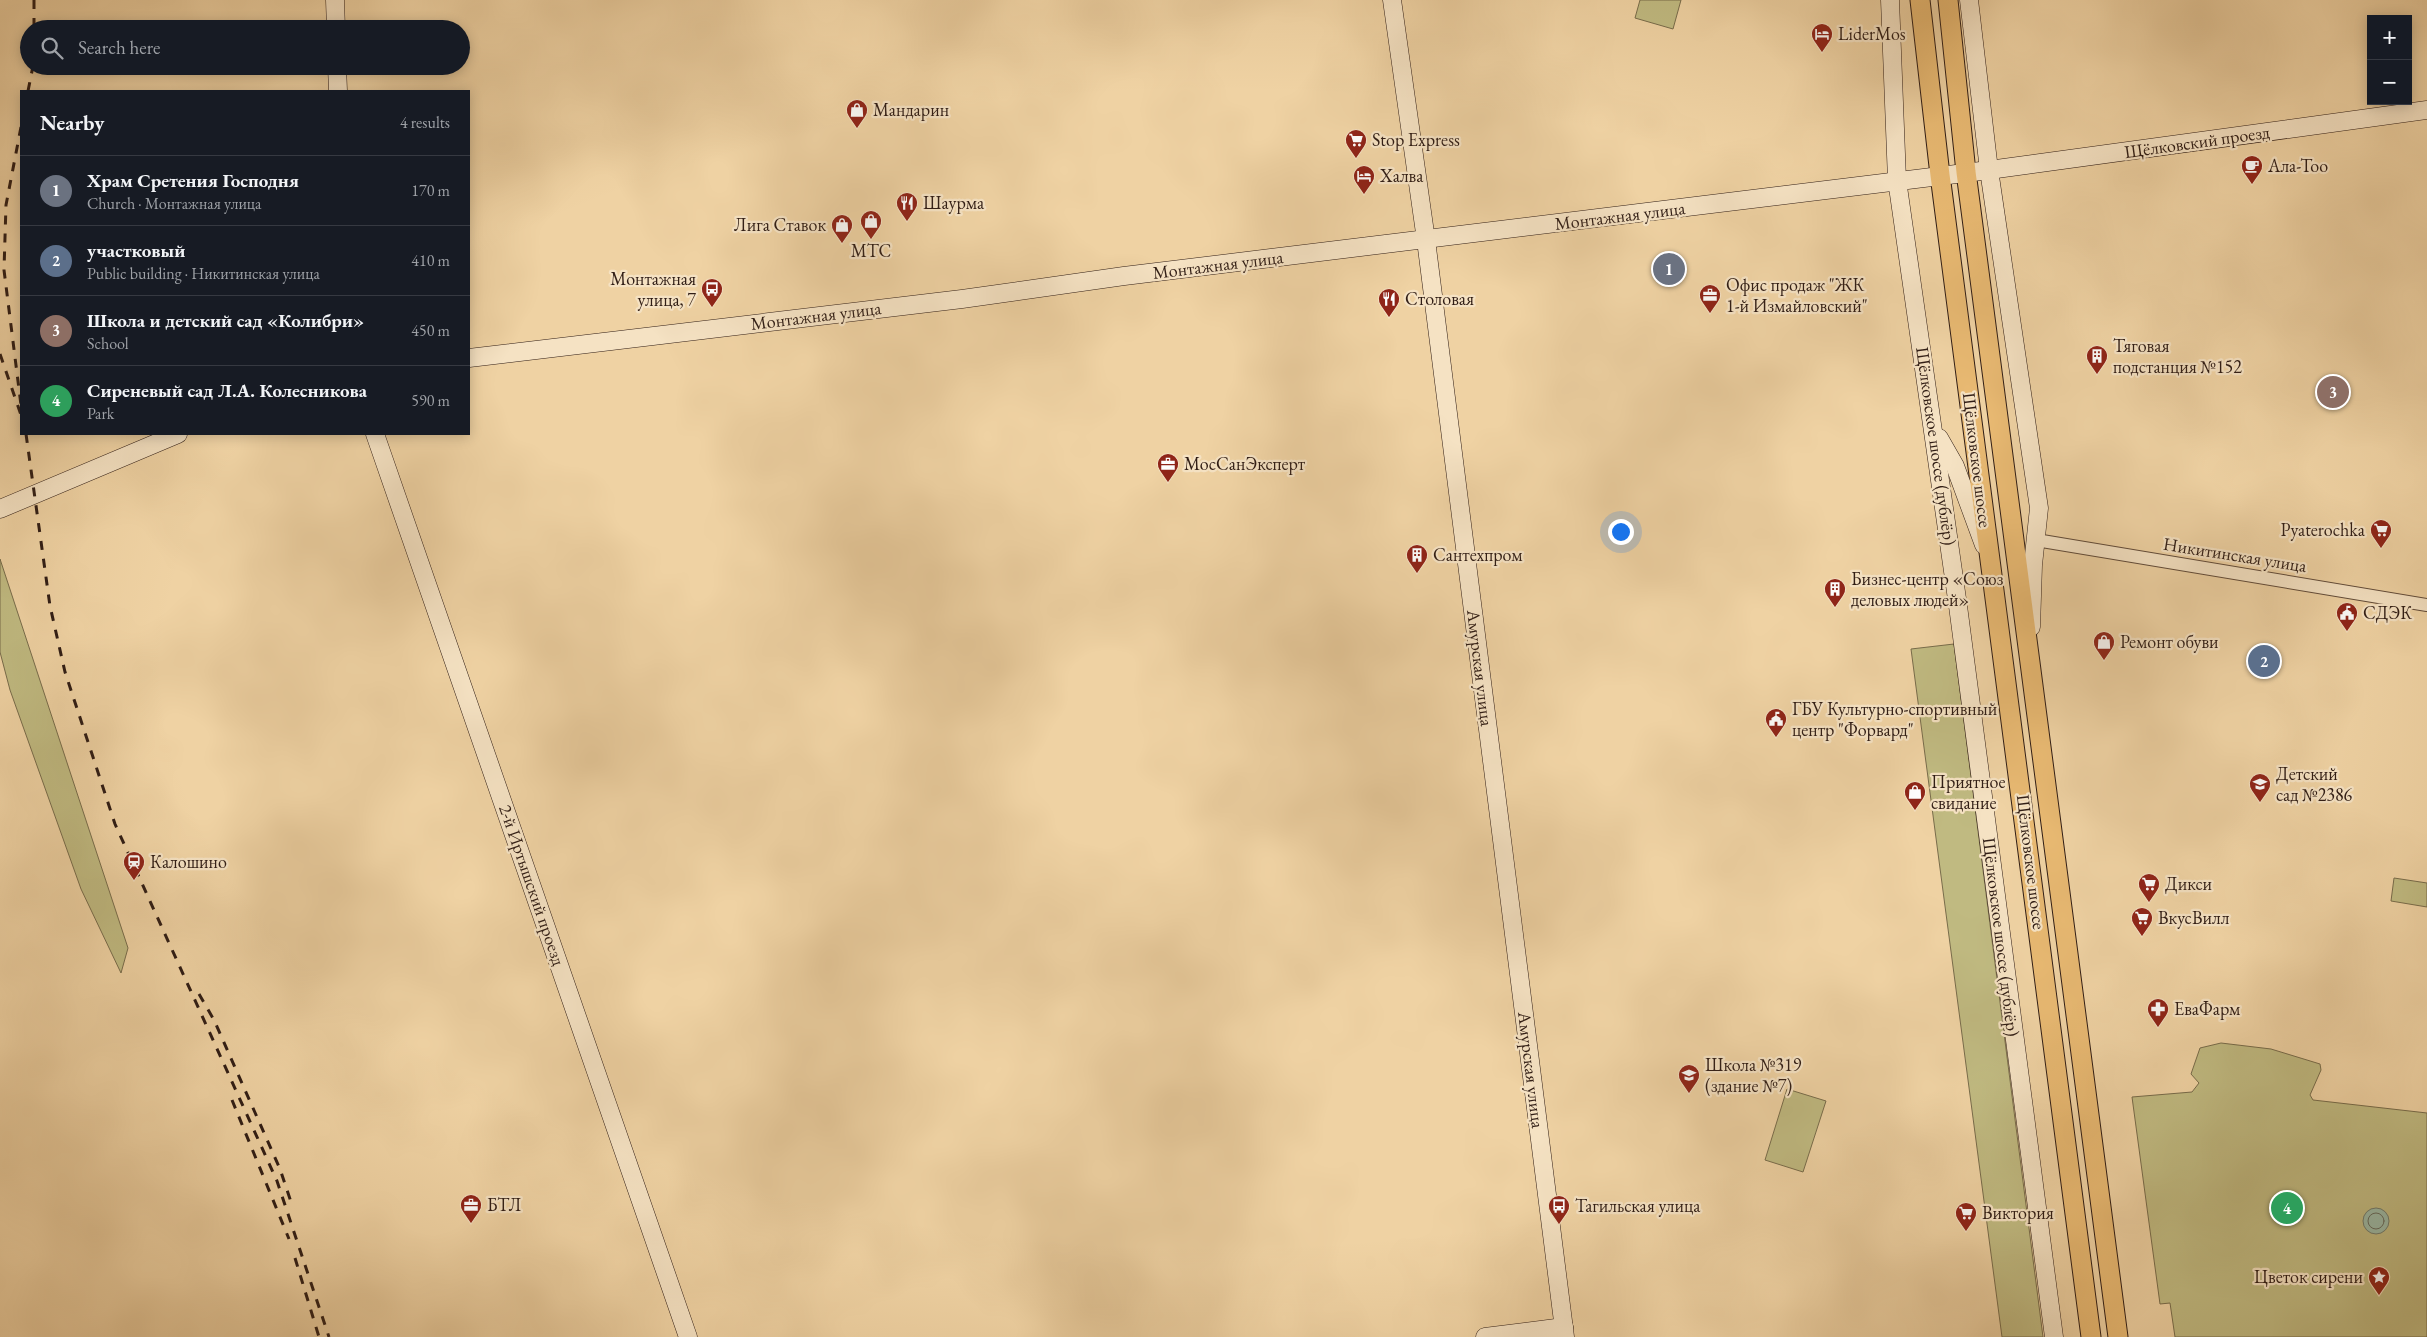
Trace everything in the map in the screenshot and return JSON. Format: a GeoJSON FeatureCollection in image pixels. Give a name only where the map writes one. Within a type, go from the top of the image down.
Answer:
{"type":"FeatureCollection","features":[{"type":"Feature","properties":{"kind":"main road","name":"Щёлковское шоссе"},"geometry":{"type":"LineString","coordinates":[[1920,0],[1940,175],[2091,1334]]}},
{"type":"Feature","properties":{"kind":"main road","name":"Щёлковское шоссе"},"geometry":{"type":"LineString","coordinates":[[1948,0],[1966,172],[2118,1337]]}},
{"type":"Feature","properties":{"kind":"street"},"geometry":{"type":"LineString","coordinates":[[335,0],[336,20]]}},
{"type":"Feature","properties":{"kind":"street","name":"Амурская улица"},"geometry":{"type":"LineString","coordinates":[[1392,0],[1426,240],[1565,1332]]}},
{"type":"Feature","properties":{"kind":"street","name":"Щёлковское шоссе (дублёр)"},"geometry":{"type":"LineString","coordinates":[[1890,0],[1897,180],[1934,429],[2054,1337]]}},
{"type":"Feature","properties":{"kind":"street"},"geometry":{"type":"LineString","coordinates":[[1969,0],[1989,170],[2039,508],[2033,565],[2031,665]]}},
{"type":"Feature","properties":{"kind":"street"},"geometry":{"type":"LineString","coordinates":[[337,75],[338,90]]}},
{"type":"Feature","properties":{"kind":"street","name":"Щёлковский проезд"},"geometry":{"type":"LineString","coordinates":[[1966,172],[2427,110]]}},
{"type":"Feature","properties":{"kind":"street","name":"Монтажная улица"},"geometry":{"type":"LineString","coordinates":[[470,358],[962,299],[1124,276],[1966,172]]}},
{"type":"Feature","properties":{"kind":"street"},"geometry":{"type":"LineString","coordinates":[[1934,429],[1955,466],[1991,566]]}},
{"type":"Feature","properties":{"kind":"street"},"geometry":{"type":"LineString","coordinates":[[0,509],[176,435]]}},
{"type":"Feature","properties":{"kind":"street","name":"2-й Иртышский проезд"},"geometry":{"type":"LineString","coordinates":[[375,435],[688,1337]]}},
{"type":"Feature","properties":{"kind":"street","name":"Никитинская улица"},"geometry":{"type":"LineString","coordinates":[[2036,540],[2427,605]]}},
{"type":"Feature","properties":{"kind":"street"},"geometry":{"type":"LineString","coordinates":[[1485,1337],[1565,1332]]}},
{"type":"Feature","properties":{"kind":"shaded area"},"geometry":{"type":"Polygon","coordinates":[[[1640,0],[1681,0],[1673,29],[1635,18],[1640,0]]]}},
{"type":"Feature","properties":{"kind":"shaded area"},"geometry":{"type":"Polygon","coordinates":[[[0,559],[128,948],[121,973],[81,889],[10,690],[0,652],[0,559]]]}},
{"type":"Feature","properties":{"kind":"shaded area"},"geometry":{"type":"Polygon","coordinates":[[[1954,644],[2043,1337],[2002,1337],[1911,649],[1954,644]]]}},
{"type":"Feature","properties":{"kind":"shaded area"},"geometry":{"type":"Polygon","coordinates":[[[2394,878],[2427,883],[2427,907],[2391,901],[2394,878]]]}},
{"type":"Feature","properties":{"kind":"shaded area"},"geometry":{"type":"Polygon","coordinates":[[[2221,1043],[2271,1049],[2320,1064],[2321,1070],[2310,1095],[2313,1100],[2427,1113],[2427,1337],[2175,1337],[2170,1303],[2160,1304],[2132,1097],[2192,1092],[2199,1083],[2191,1074],[2200,1048],[2221,1043]]]}},
{"type":"Feature","properties":{"kind":"shaded area"},"geometry":{"type":"Polygon","coordinates":[[[1787,1089],[1826,1101],[1803,1172],[1765,1160],[1787,1089]]]}},
{"type":"Feature","properties":{"kind":"water"},"geometry":{"type":"Polygon","coordinates":[[[2376,1208],[2385,1212],[2389,1221],[2385,1230],[2376,1234],[2367,1230],[2363,1221],[2367,1212],[2376,1208]]]}},
{"type":"Feature","properties":{"kind":"railway"},"geometry":{"type":"LineString","coordinates":[[34,0],[34,20]]}},
{"type":"Feature","properties":{"kind":"railway"},"geometry":{"type":"LineString","coordinates":[[28,90],[31,75]]}},
{"type":"Feature","properties":{"kind":"railway"},"geometry":{"type":"LineString","coordinates":[[20,132],[6,205],[4,270],[20,397]]}},
{"type":"Feature","properties":{"kind":"railway"},"geometry":{"type":"LineString","coordinates":[[0,354],[20,412]]}},
{"type":"Feature","properties":{"kind":"railway"},"geometry":{"type":"LineString","coordinates":[[26,435],[50,606],[65,672],[115,824],[277,1181],[329,1337]]}},
{"type":"Feature","properties":{"kind":"railway"},"geometry":{"type":"LineString","coordinates":[[199,994],[214,1020],[280,1169],[291,1202]]}},
{"type":"Feature","properties":{"kind":"railway"},"geometry":{"type":"LineString","coordinates":[[232,1100],[289,1239]]}},
{"type":"Feature","properties":{"kind":"railway"},"geometry":{"type":"LineString","coordinates":[[295,1258],[319,1337]]}},
{"type":"Feature","properties":{"kind":"place","name":"LiderMos"},"geometry":{"type":"Point","coordinates":[1822,53]}},
{"type":"Feature","properties":{"kind":"place","name":"Мандарин"},"geometry":{"type":"Point","coordinates":[857,129]}},
{"type":"Feature","properties":{"kind":"place","name":"Stop Express"},"geometry":{"type":"Point","coordinates":[1356,159]}},
{"type":"Feature","properties":{"kind":"place","name":"Ала-Тоо"},"geometry":{"type":"Point","coordinates":[2252,185]}},
{"type":"Feature","properties":{"kind":"place","name":"Халва"},"geometry":{"type":"Point","coordinates":[1364,195]}},
{"type":"Feature","properties":{"kind":"place","name":"Шаурма"},"geometry":{"type":"Point","coordinates":[907,222]}},
{"type":"Feature","properties":{"kind":"place","name":"МТС"},"geometry":{"type":"Point","coordinates":[871,240]}},
{"type":"Feature","properties":{"kind":"place","name":"Лига Ставок"},"geometry":{"type":"Point","coordinates":[842,244]}},
{"type":"Feature","properties":{"kind":"place","name":"Храм Сретения Господня"},"geometry":{"type":"Point","coordinates":[1669,269]}},
{"type":"Feature","properties":{"kind":"place","name":"Монтажная улица, 7"},"geometry":{"type":"Point","coordinates":[712,308]}},
{"type":"Feature","properties":{"kind":"place","name":"Офис продаж \"ЖК 1-й Измайловский\""},"geometry":{"type":"Point","coordinates":[1710,314]}},
{"type":"Feature","properties":{"kind":"place","name":"Столовая"},"geometry":{"type":"Point","coordinates":[1389,318]}},
{"type":"Feature","properties":{"kind":"place","name":"Тяговая подстанция №152"},"geometry":{"type":"Point","coordinates":[2097,375]}},
{"type":"Feature","properties":{"kind":"place","name":"Школа и детский сад «Колибри»"},"geometry":{"type":"Point","coordinates":[2333,392]}},
{"type":"Feature","properties":{"kind":"place","name":"МосСанЭксперт"},"geometry":{"type":"Point","coordinates":[1168,483]}},
{"type":"Feature","properties":{"kind":"place","name":"Pyaterochka"},"geometry":{"type":"Point","coordinates":[2381,549]}},
{"type":"Feature","properties":{"kind":"place","name":"Сантехпром"},"geometry":{"type":"Point","coordinates":[1417,574]}},
{"type":"Feature","properties":{"kind":"place","name":"Бизнес-центр «Союз деловых людей»"},"geometry":{"type":"Point","coordinates":[1835,608]}},
{"type":"Feature","properties":{"kind":"place","name":"СДЭК"},"geometry":{"type":"Point","coordinates":[2347,632]}},
{"type":"Feature","properties":{"kind":"place","name":"Ремонт обуви"},"geometry":{"type":"Point","coordinates":[2104,661]}},
{"type":"Feature","properties":{"kind":"place","name":"участковый"},"geometry":{"type":"Point","coordinates":[2264,661]}},
{"type":"Feature","properties":{"kind":"place","name":"ГБУ Культурно-спортивный центр \"Форвард\""},"geometry":{"type":"Point","coordinates":[1776,738]}},
{"type":"Feature","properties":{"kind":"place","name":"Детский сад №2386"},"geometry":{"type":"Point","coordinates":[2260,803]}},
{"type":"Feature","properties":{"kind":"place","name":"Приятное свидание"},"geometry":{"type":"Point","coordinates":[1915,811]}},
{"type":"Feature","properties":{"kind":"place","name":"Калошино"},"geometry":{"type":"Point","coordinates":[134,881]}},
{"type":"Feature","properties":{"kind":"place","name":"Дикси"},"geometry":{"type":"Point","coordinates":[2149,903]}},
{"type":"Feature","properties":{"kind":"place","name":"ВкусВилл"},"geometry":{"type":"Point","coordinates":[2142,937]}},
{"type":"Feature","properties":{"kind":"place","name":"ЕваФарм"},"geometry":{"type":"Point","coordinates":[2158,1028]}},
{"type":"Feature","properties":{"kind":"place","name":"Школа №319 (здание №7)"},"geometry":{"type":"Point","coordinates":[1689,1094]}},
{"type":"Feature","properties":{"kind":"place","name":"Сиреневый сад Л.А. Колесникова"},"geometry":{"type":"Point","coordinates":[2287,1208]}},
{"type":"Feature","properties":{"kind":"place","name":"БТЛ"},"geometry":{"type":"Point","coordinates":[471,1224]}},
{"type":"Feature","properties":{"kind":"place","name":"Тагильская улица"},"geometry":{"type":"Point","coordinates":[1559,1225]}},
{"type":"Feature","properties":{"kind":"place","name":"Виктория"},"geometry":{"type":"Point","coordinates":[1966,1232]}},
{"type":"Feature","properties":{"kind":"place","name":"Цветок сирени"},"geometry":{"type":"Point","coordinates":[2379,1296]}}]}
